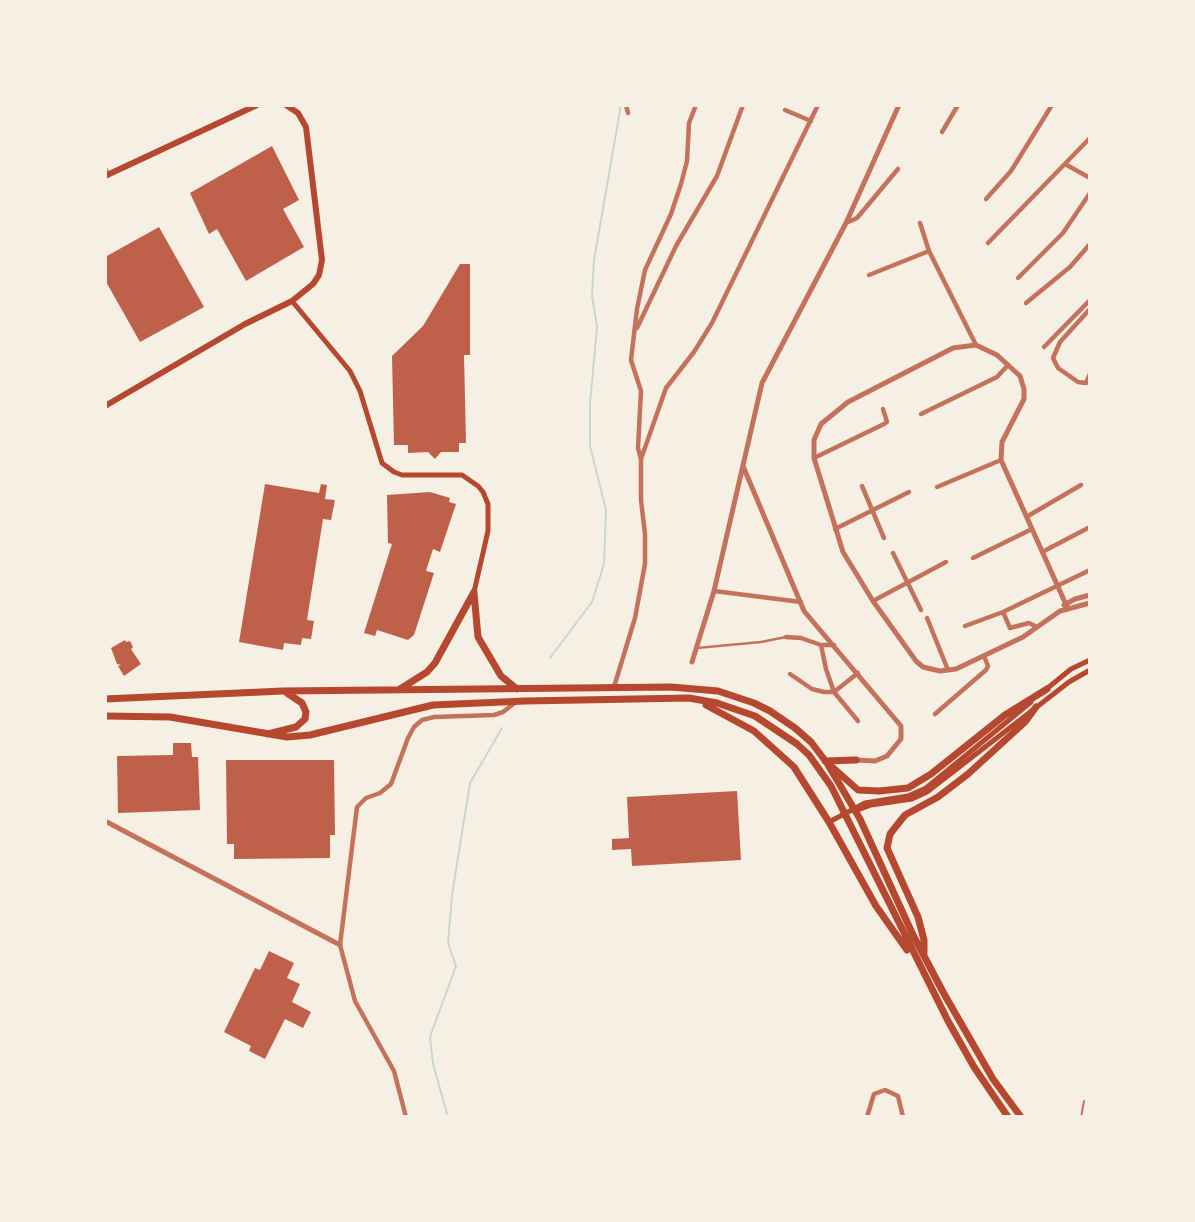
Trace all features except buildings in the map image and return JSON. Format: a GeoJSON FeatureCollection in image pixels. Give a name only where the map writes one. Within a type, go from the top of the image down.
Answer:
{"type":"FeatureCollection","features":[{"type":"Feature","properties":{"kind":"highway"},"geometry":{"type":"LineString","coordinates":[[474,592],[478,637],[501,676],[517,689]]}},
{"type":"Feature","properties":{"kind":"highway"},"geometry":{"type":"LineString","coordinates":[[399,690],[427,672],[435,663],[474,592]]}},
{"type":"Feature","properties":{"kind":"highway"},"geometry":{"type":"LineString","coordinates":[[105,699],[283,691],[696,688],[736,696],[770,710],[811,742],[826,762],[860,819],[924,954],[975,1049],[1021,1117]]}},
{"type":"Feature","properties":{"kind":"highway"},"geometry":{"type":"LineString","coordinates":[[826,762],[858,790],[908,788],[932,774],[1005,715],[1047,689]]}},
{"type":"Feature","properties":{"kind":"highway"},"geometry":{"type":"LineString","coordinates":[[264,735],[296,727],[305,719],[306,712],[302,703],[283,691]]}},
{"type":"Feature","properties":{"kind":"highway"},"geometry":{"type":"LineString","coordinates":[[105,716],[170,717],[286,737],[310,735],[432,705],[689,698],[717,703],[755,716],[809,755],[831,786],[974,1067],[1008,1117]]}},
{"type":"Feature","properties":{"kind":"highway"},"geometry":{"type":"LineString","coordinates":[[689,698],[740,723],[779,752],[794,767],[834,821],[876,906],[923,971]]}},
{"type":"Feature","properties":{"kind":"highway"},"geometry":{"type":"LineString","coordinates":[[924,954],[924,940],[918,917],[887,848],[890,834],[905,815],[929,803],[968,774],[1025,722],[1036,707]]}},
{"type":"Feature","properties":{"kind":"highway"},"geometry":{"type":"LineString","coordinates":[[826,762],[856,760]]}},
{"type":"Feature","properties":{"kind":"highway"},"geometry":{"type":"LineString","coordinates":[[845,777],[845,769],[856,760]]}},
{"type":"Feature","properties":{"kind":"main road"},"geometry":{"type":"LineString","coordinates":[[107,175],[257,105]]}},
{"type":"Feature","properties":{"kind":"main road"},"geometry":{"type":"LineString","coordinates":[[105,406],[245,324],[292,301],[313,284],[319,275],[322,260],[306,127],[298,113],[286,105]]}},
{"type":"Feature","properties":{"kind":"main road"},"geometry":{"type":"LineString","coordinates":[[292,301],[349,371],[360,391],[382,463],[402,475],[462,475],[478,485],[483,492],[488,505],[488,531],[474,592]]}},
{"type":"Feature","properties":{"kind":"main road"},"geometry":{"type":"LineString","coordinates":[[834,821],[865,803],[908,796],[926,788],[1009,724],[1071,669],[1090,660]]}},
{"type":"Feature","properties":{"kind":"main road"},"geometry":{"type":"LineString","coordinates":[[1009,724],[1090,670]]}},
{"type":"Feature","properties":{"kind":"street"},"geometry":{"type":"LineString","coordinates":[[626,105],[628,113]]}},
{"type":"Feature","properties":{"kind":"street"},"geometry":{"type":"LineString","coordinates":[[614,687],[631,638],[643,584],[645,534],[638,448],[641,391],[631,360],[637,309],[645,270],[671,214],[681,184],[687,160],[689,123],[696,105]]}},
{"type":"Feature","properties":{"kind":"street"},"geometry":{"type":"LineString","coordinates":[[635,333],[676,246],[717,176],[743,105]]}},
{"type":"Feature","properties":{"kind":"street"},"geometry":{"type":"LineString","coordinates":[[641,460],[666,388],[712,323],[818,105]]}},
{"type":"Feature","properties":{"kind":"street"},"geometry":{"type":"LineString","coordinates":[[692,662],[714,591],[762,383],[846,223],[899,105]]}},
{"type":"Feature","properties":{"kind":"street"},"geometry":{"type":"LineString","coordinates":[[942,132],[958,105]]}},
{"type":"Feature","properties":{"kind":"street"},"geometry":{"type":"LineString","coordinates":[[986,199],[1012,171],[1052,105]]}},
{"type":"Feature","properties":{"kind":"street"},"geometry":{"type":"LineString","coordinates":[[785,110],[811,121]]}},
{"type":"Feature","properties":{"kind":"street"},"geometry":{"type":"LineString","coordinates":[[988,243],[1090,138]]}},
{"type":"Feature","properties":{"kind":"street"},"geometry":{"type":"LineString","coordinates":[[1065,164],[1090,178]]}},
{"type":"Feature","properties":{"kind":"street"},"geometry":{"type":"LineString","coordinates":[[846,223],[857,218],[898,169]]}},
{"type":"Feature","properties":{"kind":"street"},"geometry":{"type":"LineString","coordinates":[[1018,278],[1063,233],[1090,193]]}},
{"type":"Feature","properties":{"kind":"street"},"geometry":{"type":"LineString","coordinates":[[920,223],[929,251],[976,345]]}},
{"type":"Feature","properties":{"kind":"street"},"geometry":{"type":"LineString","coordinates":[[1026,303],[1070,267],[1090,244]]}},
{"type":"Feature","properties":{"kind":"street"},"geometry":{"type":"LineString","coordinates":[[869,275],[929,251]]}},
{"type":"Feature","properties":{"kind":"street"},"geometry":{"type":"LineString","coordinates":[[1044,347],[1090,300]]}},
{"type":"Feature","properties":{"kind":"street"},"geometry":{"type":"LineString","coordinates":[[1090,309],[1060,342],[1054,358],[1059,368],[1078,382],[1086,383],[1090,374]]}},
{"type":"Feature","properties":{"kind":"street"},"geometry":{"type":"LineString","coordinates":[[1067,606],[1001,460],[1002,442],[1024,399],[1024,389],[1020,376],[997,355],[976,345],[953,348],[839,408],[821,424],[813,447],[814,458],[834,529],[848,564],[916,661],[931,670],[948,670],[1023,637],[1059,611],[1090,595]]}},
{"type":"Feature","properties":{"kind":"street"},"geometry":{"type":"LineString","coordinates":[[921,414],[997,377],[1008,365]]}},
{"type":"Feature","properties":{"kind":"street"},"geometry":{"type":"LineString","coordinates":[[814,458],[884,425],[887,422],[883,409]]}},
{"type":"Feature","properties":{"kind":"street"},"geometry":{"type":"LineString","coordinates":[[937,487],[1001,460]]}},
{"type":"Feature","properties":{"kind":"street"},"geometry":{"type":"LineString","coordinates":[[743,466],[808,616],[897,719],[902,735],[894,750],[882,759],[856,760]]}},
{"type":"Feature","properties":{"kind":"street"},"geometry":{"type":"LineString","coordinates":[[1028,516],[1081,485]]}},
{"type":"Feature","properties":{"kind":"street"},"geometry":{"type":"LineString","coordinates":[[862,486],[884,538]]}},
{"type":"Feature","properties":{"kind":"street"},"geometry":{"type":"LineString","coordinates":[[834,529],[909,492]]}},
{"type":"Feature","properties":{"kind":"street"},"geometry":{"type":"LineString","coordinates":[[1044,551],[1090,527]]}},
{"type":"Feature","properties":{"kind":"street"},"geometry":{"type":"LineString","coordinates":[[973,558],[1033,528]]}},
{"type":"Feature","properties":{"kind":"street"},"geometry":{"type":"LineString","coordinates":[[893,553],[921,610]]}},
{"type":"Feature","properties":{"kind":"street"},"geometry":{"type":"LineString","coordinates":[[873,601],[946,562]]}},
{"type":"Feature","properties":{"kind":"street"},"geometry":{"type":"LineString","coordinates":[[965,626],[1003,612],[1090,569]]}},
{"type":"Feature","properties":{"kind":"street"},"geometry":{"type":"LineString","coordinates":[[714,591],[801,602]]}},
{"type":"Feature","properties":{"kind":"street"},"geometry":{"type":"LineString","coordinates":[[1067,606],[1090,603]]}},
{"type":"Feature","properties":{"kind":"street"},"geometry":{"type":"LineString","coordinates":[[1003,612],[1010,628],[1029,623],[1037,627]]}},
{"type":"Feature","properties":{"kind":"street"},"geometry":{"type":"LineString","coordinates":[[927,618],[948,670]]}},
{"type":"Feature","properties":{"kind":"street"},"geometry":{"type":"LineString","coordinates":[[697,648],[786,637],[801,638],[821,645],[835,645]]}},
{"type":"Feature","properties":{"kind":"street"},"geometry":{"type":"LineString","coordinates":[[821,645],[834,692],[858,721]]}},
{"type":"Feature","properties":{"kind":"street"},"geometry":{"type":"LineString","coordinates":[[935,714],[988,666],[984,656]]}},
{"type":"Feature","properties":{"kind":"street"},"geometry":{"type":"LineString","coordinates":[[790,674],[818,692],[834,692],[858,672]]}},
{"type":"Feature","properties":{"kind":"street"},"geometry":{"type":"LineString","coordinates":[[406,1117],[394,1071],[355,1001],[340,945],[357,807],[361,801],[380,793],[391,784],[414,727],[427,718],[499,714],[516,702]]}},
{"type":"Feature","properties":{"kind":"street"},"geometry":{"type":"LineString","coordinates":[[105,821],[340,945]]}},
{"type":"Feature","properties":{"kind":"street"},"geometry":{"type":"LineString","coordinates":[[867,1117],[874,1094],[885,1090],[898,1096],[903,1117]]}},
{"type":"Feature","properties":{"kind":"lane"},"geometry":{"type":"LineString","coordinates":[[105,166],[107,175]]}},
{"type":"Feature","properties":{"kind":"lane"},"geometry":{"type":"LineString","coordinates":[[1081,1117],[1084,1101]]}},
{"type":"Feature","properties":{"kind":"waterway"},"geometry":{"type":"LineString","coordinates":[[550,658],[592,602],[604,564],[606,510],[590,446],[590,404],[597,327],[592,295],[594,260],[621,105]]}},
{"type":"Feature","properties":{"kind":"waterway"},"geometry":{"type":"LineString","coordinates":[[448,1117],[433,1064],[430,1037],[456,966],[448,943],[452,895],[470,783],[502,728]]}}]}
